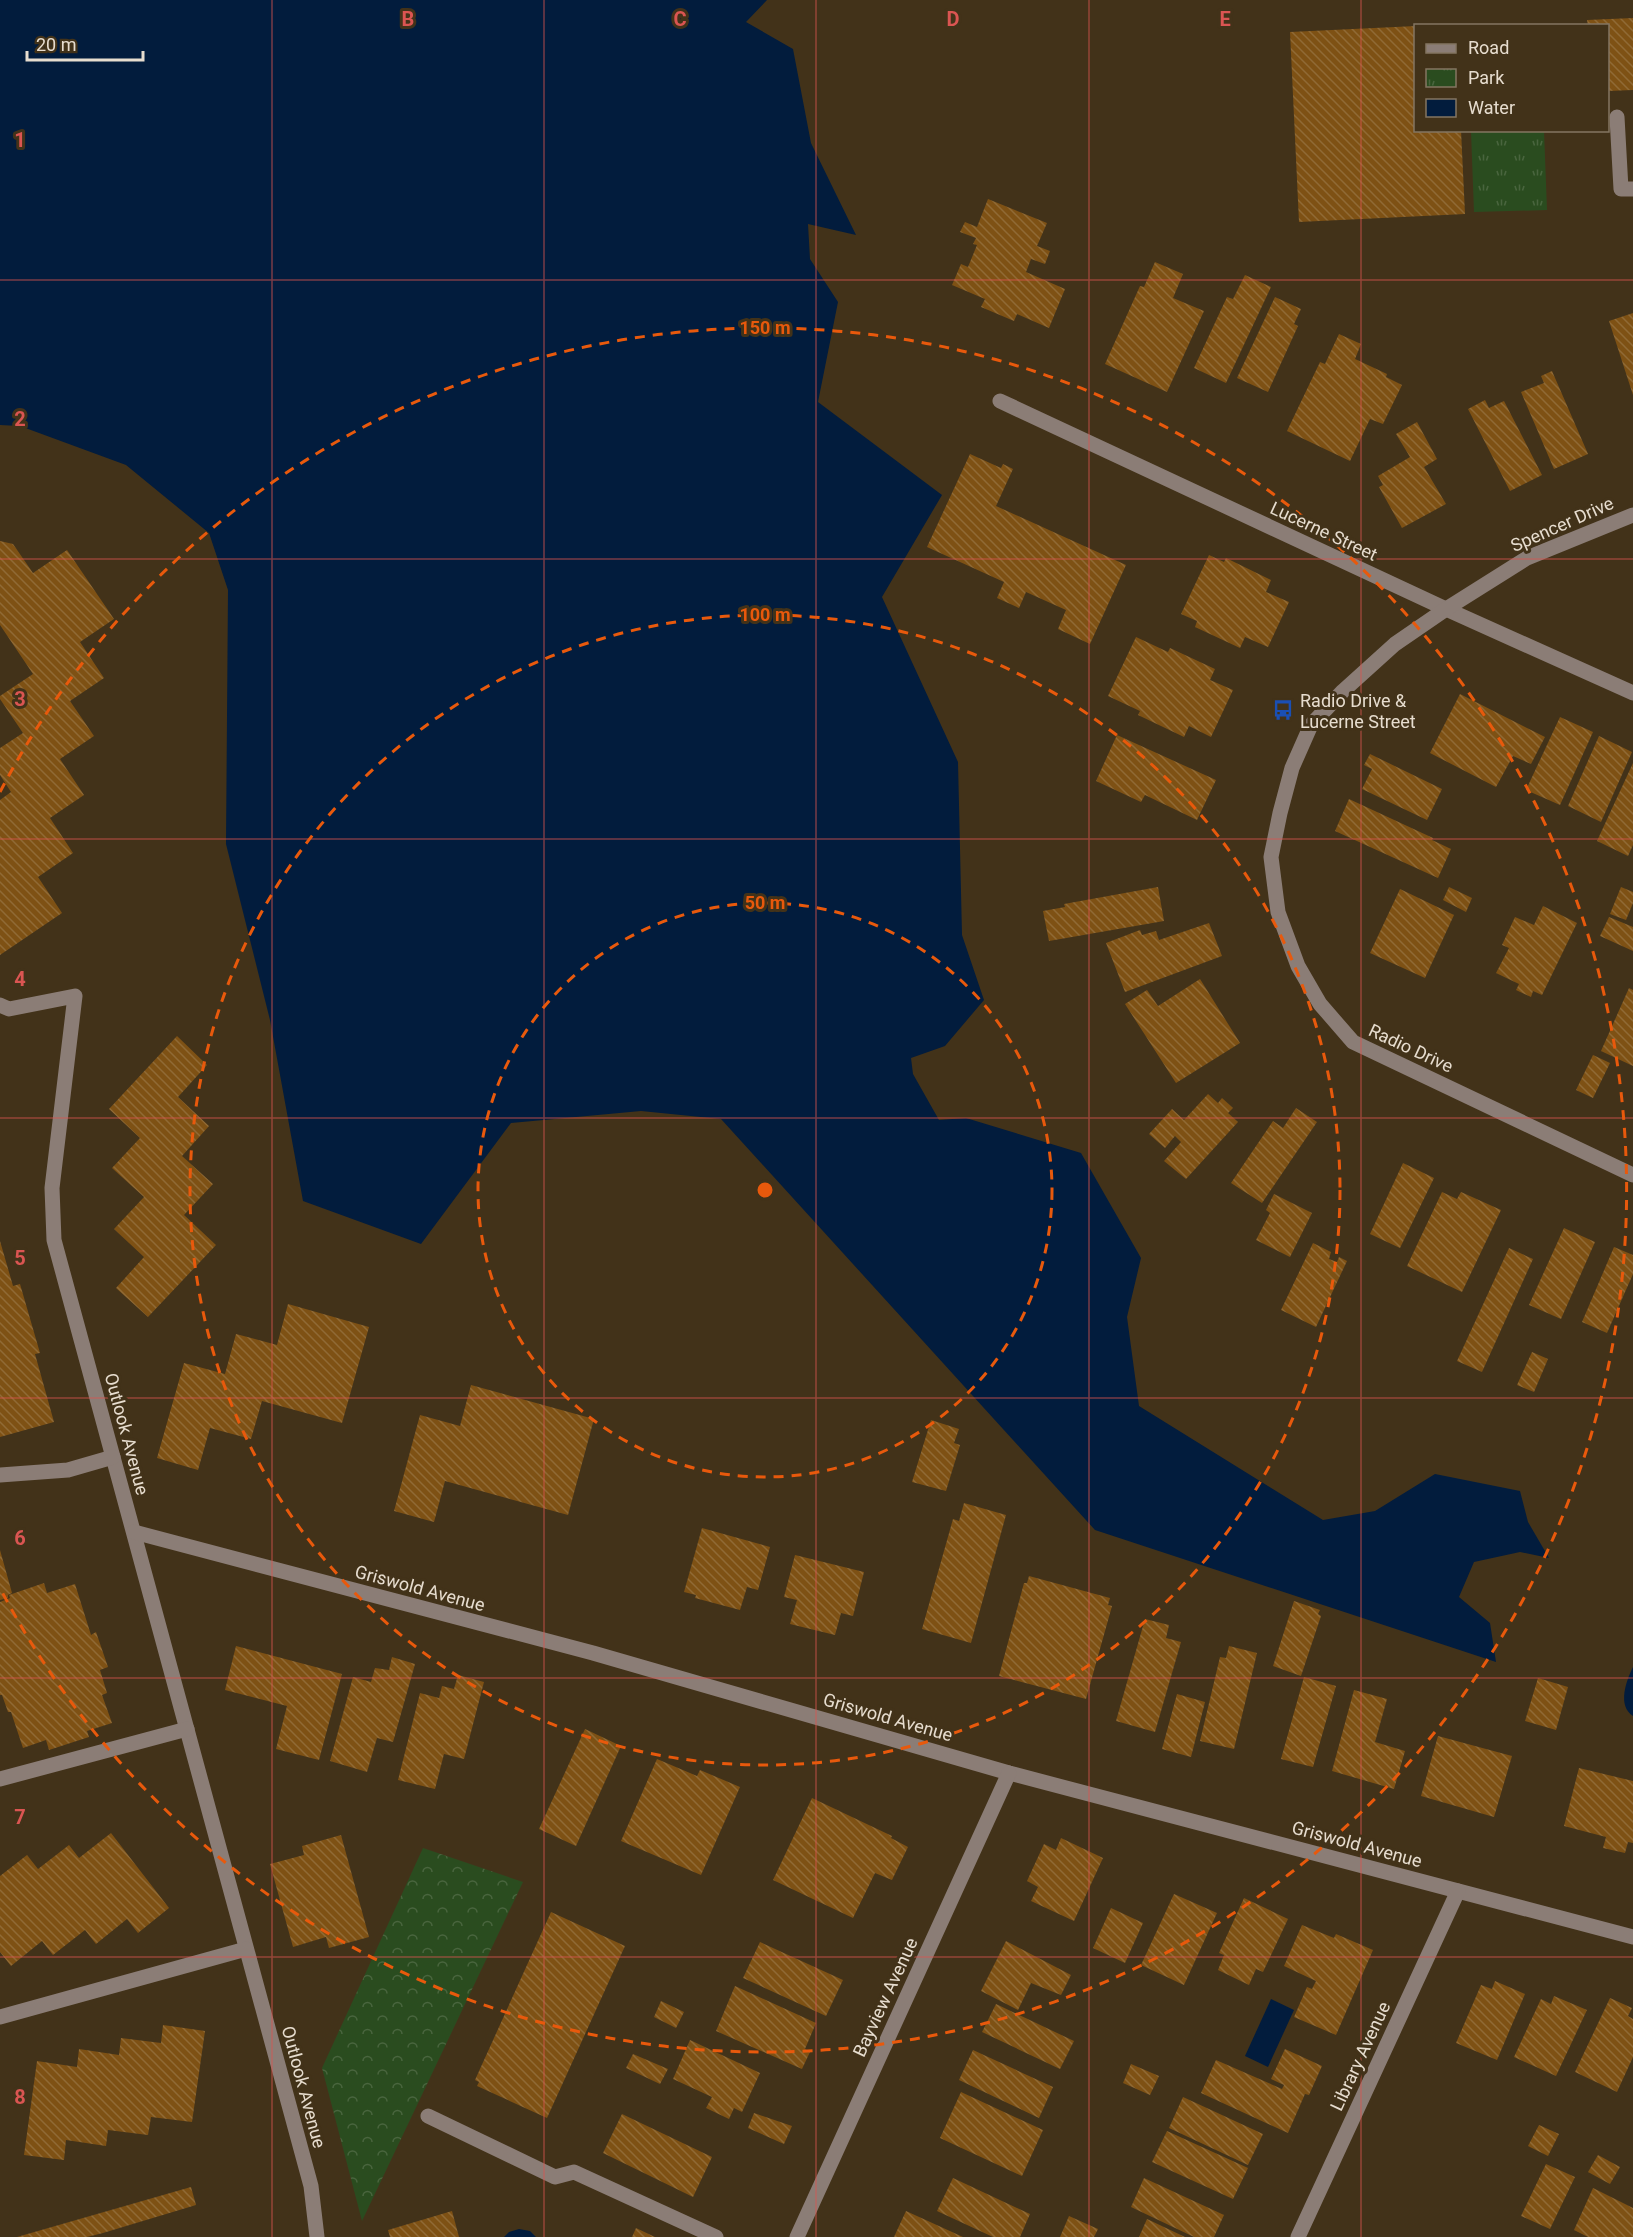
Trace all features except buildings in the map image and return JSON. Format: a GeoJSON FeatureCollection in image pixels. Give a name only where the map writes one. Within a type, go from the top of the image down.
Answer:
{"type":"FeatureCollection","features":[{"type":"Feature","properties":{"kind":"street"},"geometry":{"type":"LineString","coordinates":[[1617,117],[1621,189],[1633,189]]}},
{"type":"Feature","properties":{"kind":"street","name":"Lucerne Street"},"geometry":{"type":"LineString","coordinates":[[1000,401],[1446,609],[1633,693]]}},
{"type":"Feature","properties":{"kind":"street","name":"Spencer Drive"},"geometry":{"type":"LineString","coordinates":[[1446,609],[1527,558],[1633,515]]}},
{"type":"Feature","properties":{"kind":"street","name":"Radio Drive"},"geometry":{"type":"LineString","coordinates":[[1446,609],[1395,644],[1343,691],[1311,724],[1292,768],[1271,857],[1278,912],[1298,966],[1320,1004],[1353,1042],[1633,1175]]}},
{"type":"Feature","properties":{"kind":"street","name":"Outlook Avenue"},"geometry":{"type":"LineString","coordinates":[[0,1005],[9,1009],[75,996],[52,1188],[54,1240],[311,2186],[317,2237]]}},
{"type":"Feature","properties":{"kind":"street"},"geometry":{"type":"LineString","coordinates":[[0,1475],[68,1470],[113,1457]]}},
{"type":"Feature","properties":{"kind":"street","name":"Griswold Avenue"},"geometry":{"type":"LineString","coordinates":[[134,1533],[592,1653],[1009,1773],[1633,1937]]}},
{"type":"Feature","properties":{"kind":"street"},"geometry":{"type":"LineString","coordinates":[[0,1779],[187,1729]]}},
{"type":"Feature","properties":{"kind":"street","name":"Bayview Avenue"},"geometry":{"type":"LineString","coordinates":[[797,2237],[1009,1773]]}},
{"type":"Feature","properties":{"kind":"street","name":"Library Avenue"},"geometry":{"type":"LineString","coordinates":[[1298,2237],[1458,1891]]}},
{"type":"Feature","properties":{"kind":"street"},"geometry":{"type":"LineString","coordinates":[[0,2017],[246,1949]]}},
{"type":"Feature","properties":{"kind":"street"},"geometry":{"type":"LineString","coordinates":[[428,2116],[555,2177],[574,2172],[716,2237]]}},
{"type":"Feature","properties":{"kind":"green space"},"geometry":{"type":"Polygon","coordinates":[[[1471,132],[1544,132],[1547,210],[1474,212],[1471,132]]]}},
{"type":"Feature","properties":{"kind":"green space"},"geometry":{"type":"Polygon","coordinates":[[[423,1848],[523,1882],[362,2221],[322,2068],[423,1848]]]}},
{"type":"Feature","properties":{"kind":"water"},"geometry":{"type":"Polygon","coordinates":[[[0,0],[767,0],[746,22],[793,49],[811,143],[856,235],[808,224],[810,259],[838,302],[818,402],[942,495],[882,597],[958,762],[962,935],[984,1000],[945,1046],[911,1058],[913,1074],[939,1120],[966,1118],[1081,1153],[1141,1258],[1127,1317],[1139,1406],[1323,1520],[1375,1511],[1435,1474],[1520,1491],[1528,1522],[1549,1558],[1520,1552],[1474,1562],[1459,1597],[1490,1623],[1496,1662],[1095,1530],[721,1119],[641,1111],[511,1123],[421,1244],[303,1201],[270,1020],[226,844],[228,590],[209,533],[126,465],[20,426],[0,425],[0,0]]]}},
{"type":"Feature","properties":{"kind":"water"},"geometry":{"type":"Polygon","coordinates":[[[1633,1667],[1633,1716],[1625,1706],[1624,1693],[1633,1667]]]}},
{"type":"Feature","properties":{"kind":"water"},"geometry":{"type":"Polygon","coordinates":[[[1271,1999],[1294,2010],[1268,2067],[1245,2056],[1271,1999]]]}},
{"type":"Feature","properties":{"kind":"water"},"geometry":{"type":"Polygon","coordinates":[[[519,2229],[530,2231],[536,2237],[504,2237],[509,2232],[519,2229]]]}},
{"type":"Feature","properties":{"kind":"place","name":"Radio Drive & Lucerne Street"},"geometry":{"type":"Point","coordinates":[1283,710]}}]}
